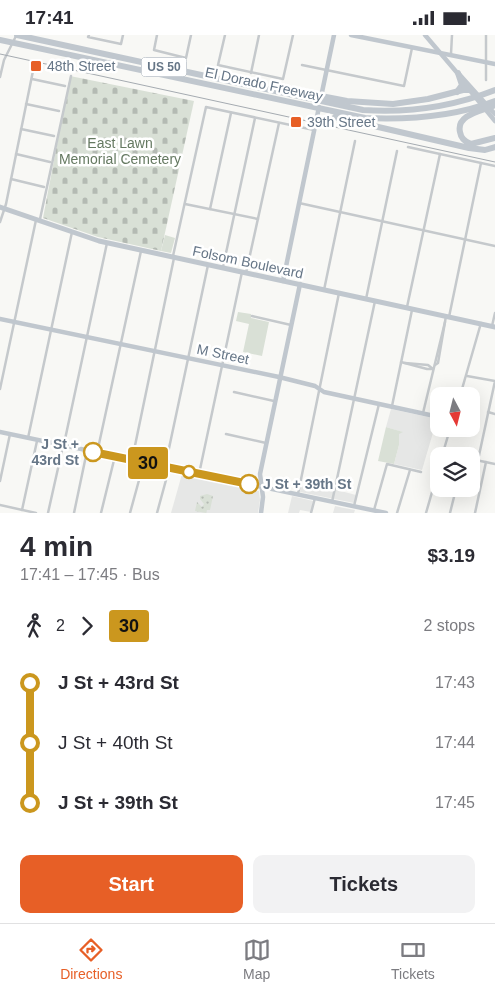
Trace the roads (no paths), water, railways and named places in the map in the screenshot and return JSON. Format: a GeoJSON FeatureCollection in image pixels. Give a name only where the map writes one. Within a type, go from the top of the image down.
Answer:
{"type":"FeatureCollection","features":[{"type":"Feature","properties":{"kind":"highway","name":"El Dorado Freeway"},"geometry":{"type":"LineString","coordinates":[[17,35],[290,95],[311,103]]}},
{"type":"Feature","properties":{"kind":"highway","name":"El Dorado Freeway"},"geometry":{"type":"LineString","coordinates":[[0,40],[293,104],[327,100],[363,110],[392,112],[435,108],[495,90]]}},
{"type":"Feature","properties":{"kind":"highway"},"geometry":{"type":"LineString","coordinates":[[457,92],[462,85],[458,73]]}},
{"type":"Feature","properties":{"kind":"highway"},"geometry":{"type":"LineString","coordinates":[[327,100],[376,104],[394,103],[470,91]]}},
{"type":"Feature","properties":{"kind":"highway","name":"El Dorado Freeway"},"geometry":{"type":"LineString","coordinates":[[323,111],[365,118],[398,119],[438,116],[475,110],[495,101]]}},
{"type":"Feature","properties":{"kind":"highway"},"geometry":{"type":"LineString","coordinates":[[311,103],[323,111],[469,149],[485,150],[495,147]]}},
{"type":"Feature","properties":{"kind":"highway"},"geometry":{"type":"LineString","coordinates":[[495,105],[475,110],[462,121],[459,129],[462,138],[474,144],[495,138]]}},
{"type":"Feature","properties":{"kind":"main road","name":"Folsom Boulevard"},"geometry":{"type":"LineString","coordinates":[[2,208],[107,243],[324,289],[447,318],[494,326]]}},
{"type":"Feature","properties":{"kind":"street"},"geometry":{"type":"LineString","coordinates":[[0,77],[8,49],[17,35]]}},
{"type":"Feature","properties":{"kind":"street"},"geometry":{"type":"LineString","coordinates":[[89,36],[121,44],[123,35]]}},
{"type":"Feature","properties":{"kind":"street"},"geometry":{"type":"LineString","coordinates":[[157,35],[154,50],[186,58],[191,35]]}},
{"type":"Feature","properties":{"kind":"street"},"geometry":{"type":"LineString","coordinates":[[225,35],[218,65],[283,79],[293,35]]}},
{"type":"Feature","properties":{"kind":"street"},"geometry":{"type":"LineString","coordinates":[[250,73],[259,35]]}},
{"type":"Feature","properties":{"kind":"street"},"geometry":{"type":"LineString","coordinates":[[283,281],[334,35]]}},
{"type":"Feature","properties":{"kind":"street"},"geometry":{"type":"LineString","coordinates":[[351,35],[442,55],[495,64]]}},
{"type":"Feature","properties":{"kind":"street"},"geometry":{"type":"LineString","coordinates":[[425,35],[495,114]]}},
{"type":"Feature","properties":{"kind":"street"},"geometry":{"type":"LineString","coordinates":[[451,56],[452,35]]}},
{"type":"Feature","properties":{"kind":"street"},"geometry":{"type":"LineString","coordinates":[[486,35],[486,80]]}},
{"type":"Feature","properties":{"kind":"street"},"geometry":{"type":"LineString","coordinates":[[302,65],[404,86],[412,48]]}},
{"type":"Feature","properties":{"kind":"street"},"geometry":{"type":"LineString","coordinates":[[0,222],[2,208],[11,179],[34,66]]}},
{"type":"Feature","properties":{"kind":"street"},"geometry":{"type":"LineString","coordinates":[[458,73],[495,121]]}},
{"type":"Feature","properties":{"kind":"street"},"geometry":{"type":"LineString","coordinates":[[0,389],[71,76]]}},
{"type":"Feature","properties":{"kind":"street"},"geometry":{"type":"LineString","coordinates":[[32,79],[65,87]]}},
{"type":"Feature","properties":{"kind":"street"},"geometry":{"type":"LineString","coordinates":[[470,91],[495,114]]}},
{"type":"Feature","properties":{"kind":"street"},"geometry":{"type":"LineString","coordinates":[[26,104],[59,111]]}},
{"type":"Feature","properties":{"kind":"street"},"geometry":{"type":"LineString","coordinates":[[132,460],[173,257],[206,107],[314,130]]}},
{"type":"Feature","properties":{"kind":"street"},"geometry":{"type":"LineString","coordinates":[[210,209],[231,112]]}},
{"type":"Feature","properties":{"kind":"street"},"geometry":{"type":"LineString","coordinates":[[223,268],[256,117]]}},
{"type":"Feature","properties":{"kind":"street"},"geometry":{"type":"LineString","coordinates":[[199,474],[222,365],[258,219],[279,122]]}},
{"type":"Feature","properties":{"kind":"street"},"geometry":{"type":"LineString","coordinates":[[21,129],[54,136]]}},
{"type":"Feature","properties":{"kind":"street"},"geometry":{"type":"LineString","coordinates":[[324,289],[355,141]]}},
{"type":"Feature","properties":{"kind":"street"},"geometry":{"type":"LineString","coordinates":[[408,147],[495,166]]}},
{"type":"Feature","properties":{"kind":"street"},"geometry":{"type":"LineString","coordinates":[[366,299],[397,151]]}},
{"type":"Feature","properties":{"kind":"street"},"geometry":{"type":"LineString","coordinates":[[16,154],[50,162]]}},
{"type":"Feature","properties":{"kind":"street"},"geometry":{"type":"LineString","coordinates":[[392,407],[403,362],[423,231],[440,154]]}},
{"type":"Feature","properties":{"kind":"street"},"geometry":{"type":"LineString","coordinates":[[403,362],[428,369],[438,363],[442,337],[466,240],[481,163]]}},
{"type":"Feature","properties":{"kind":"street"},"geometry":{"type":"LineString","coordinates":[[11,179],[44,187]]}},
{"type":"Feature","properties":{"kind":"street"},"geometry":{"type":"LineString","coordinates":[[185,203],[258,219]]}},
{"type":"Feature","properties":{"kind":"street"},"geometry":{"type":"LineString","coordinates":[[299,203],[495,246]]}},
{"type":"Feature","properties":{"kind":"street"},"geometry":{"type":"LineString","coordinates":[[28,438],[72,232]]}},
{"type":"Feature","properties":{"kind":"street"},"geometry":{"type":"LineString","coordinates":[[48,513],[107,243]]}},
{"type":"Feature","properties":{"kind":"street"},"geometry":{"type":"LineString","coordinates":[[97,453],[141,250]]}},
{"type":"Feature","properties":{"kind":"street"},"geometry":{"type":"LineString","coordinates":[[157,513],[208,265]]}},
{"type":"Feature","properties":{"kind":"street"},"geometry":{"type":"LineString","coordinates":[[263,502],[259,486],[260,474],[300,285]]}},
{"type":"Feature","properties":{"kind":"street"},"geometry":{"type":"LineString","coordinates":[[298,495],[339,293]]}},
{"type":"Feature","properties":{"kind":"street"},"geometry":{"type":"LineString","coordinates":[[332,502],[375,301]]}},
{"type":"Feature","properties":{"kind":"street"},"geometry":{"type":"LineString","coordinates":[[494,326],[495,313]]}},
{"type":"Feature","properties":{"kind":"street"},"geometry":{"type":"LineString","coordinates":[[252,317],[291,325]]}},
{"type":"Feature","properties":{"kind":"street","name":"M Street"},"geometry":{"type":"LineString","coordinates":[[0,319],[279,377],[324,392],[430,415]]}},
{"type":"Feature","properties":{"kind":"street"},"geometry":{"type":"LineString","coordinates":[[463,387],[481,323]]}},
{"type":"Feature","properties":{"kind":"street"},"geometry":{"type":"LineString","coordinates":[[423,413],[433,367]]}},
{"type":"Feature","properties":{"kind":"street"},"geometry":{"type":"LineString","coordinates":[[467,376],[495,381],[480,450]]}},
{"type":"Feature","properties":{"kind":"street"},"geometry":{"type":"LineString","coordinates":[[234,392],[274,401]]}},
{"type":"Feature","properties":{"kind":"street"},"geometry":{"type":"LineString","coordinates":[[354,506],[379,404]]}},
{"type":"Feature","properties":{"kind":"street"},"geometry":{"type":"LineString","coordinates":[[488,412],[495,414]]}},
{"type":"Feature","properties":{"kind":"street"},"geometry":{"type":"LineString","coordinates":[[0,432],[386,513]]}},
{"type":"Feature","properties":{"kind":"street"},"geometry":{"type":"LineString","coordinates":[[0,481],[10,434]]}},
{"type":"Feature","properties":{"kind":"street"},"geometry":{"type":"LineString","coordinates":[[226,434],[266,443]]}},
{"type":"Feature","properties":{"kind":"street"},"geometry":{"type":"LineString","coordinates":[[22,510],[37,440]]}},
{"type":"Feature","properties":{"kind":"street"},"geometry":{"type":"LineString","coordinates":[[74,513],[87,451]]}},
{"type":"Feature","properties":{"kind":"street"},"geometry":{"type":"LineString","coordinates":[[101,513],[115,456]]}},
{"type":"Feature","properties":{"kind":"street"},"geometry":{"type":"LineString","coordinates":[[480,460],[495,464]]}},
{"type":"Feature","properties":{"kind":"street"},"geometry":{"type":"LineString","coordinates":[[130,513],[144,462]]}},
{"type":"Feature","properties":{"kind":"street"},"geometry":{"type":"LineString","coordinates":[[476,513],[486,462]]}},
{"type":"Feature","properties":{"kind":"street"},"geometry":{"type":"LineString","coordinates":[[372,511],[387,465],[421,471]]}},
{"type":"Feature","properties":{"kind":"street"},"geometry":{"type":"LineString","coordinates":[[397,513],[410,470]]}},
{"type":"Feature","properties":{"kind":"street"},"geometry":{"type":"LineString","coordinates":[[261,513],[268,488]]}},
{"type":"Feature","properties":{"kind":"street"},"geometry":{"type":"LineString","coordinates":[[426,513],[431,497]]}},
{"type":"Feature","properties":{"kind":"street"},"geometry":{"type":"LineString","coordinates":[[450,513],[454,497]]}},
{"type":"Feature","properties":{"kind":"street"},"geometry":{"type":"LineString","coordinates":[[311,513],[315,498]]}},
{"type":"Feature","properties":{"kind":"street"},"geometry":{"type":"LineString","coordinates":[[0,505],[36,513]]}},
{"type":"Feature","properties":{"kind":"tram line"},"geometry":{"type":"LineString","coordinates":[[0,54],[495,162]]}},
{"type":"Feature","properties":{"kind":"place","name":"48th Street"},"geometry":{"type":"Point","coordinates":[36,66]}},
{"type":"Feature","properties":{"kind":"place","name":"39th Street"},"geometry":{"type":"Point","coordinates":[296,122]}},
{"type":"Feature","properties":{"kind":"place","name":"J St + 43rd St"},"geometry":{"type":"Point","coordinates":[93,452]}},
{"type":"Feature","properties":{"kind":"place","name":"J St + 39th St"},"geometry":{"type":"Point","coordinates":[249,484]}},
{"type":"Feature","properties":{"kind":"park label","name":"East Lawn Memorial Cemetery"},"geometry":{"type":"Point","coordinates":[120,151]}}]}
